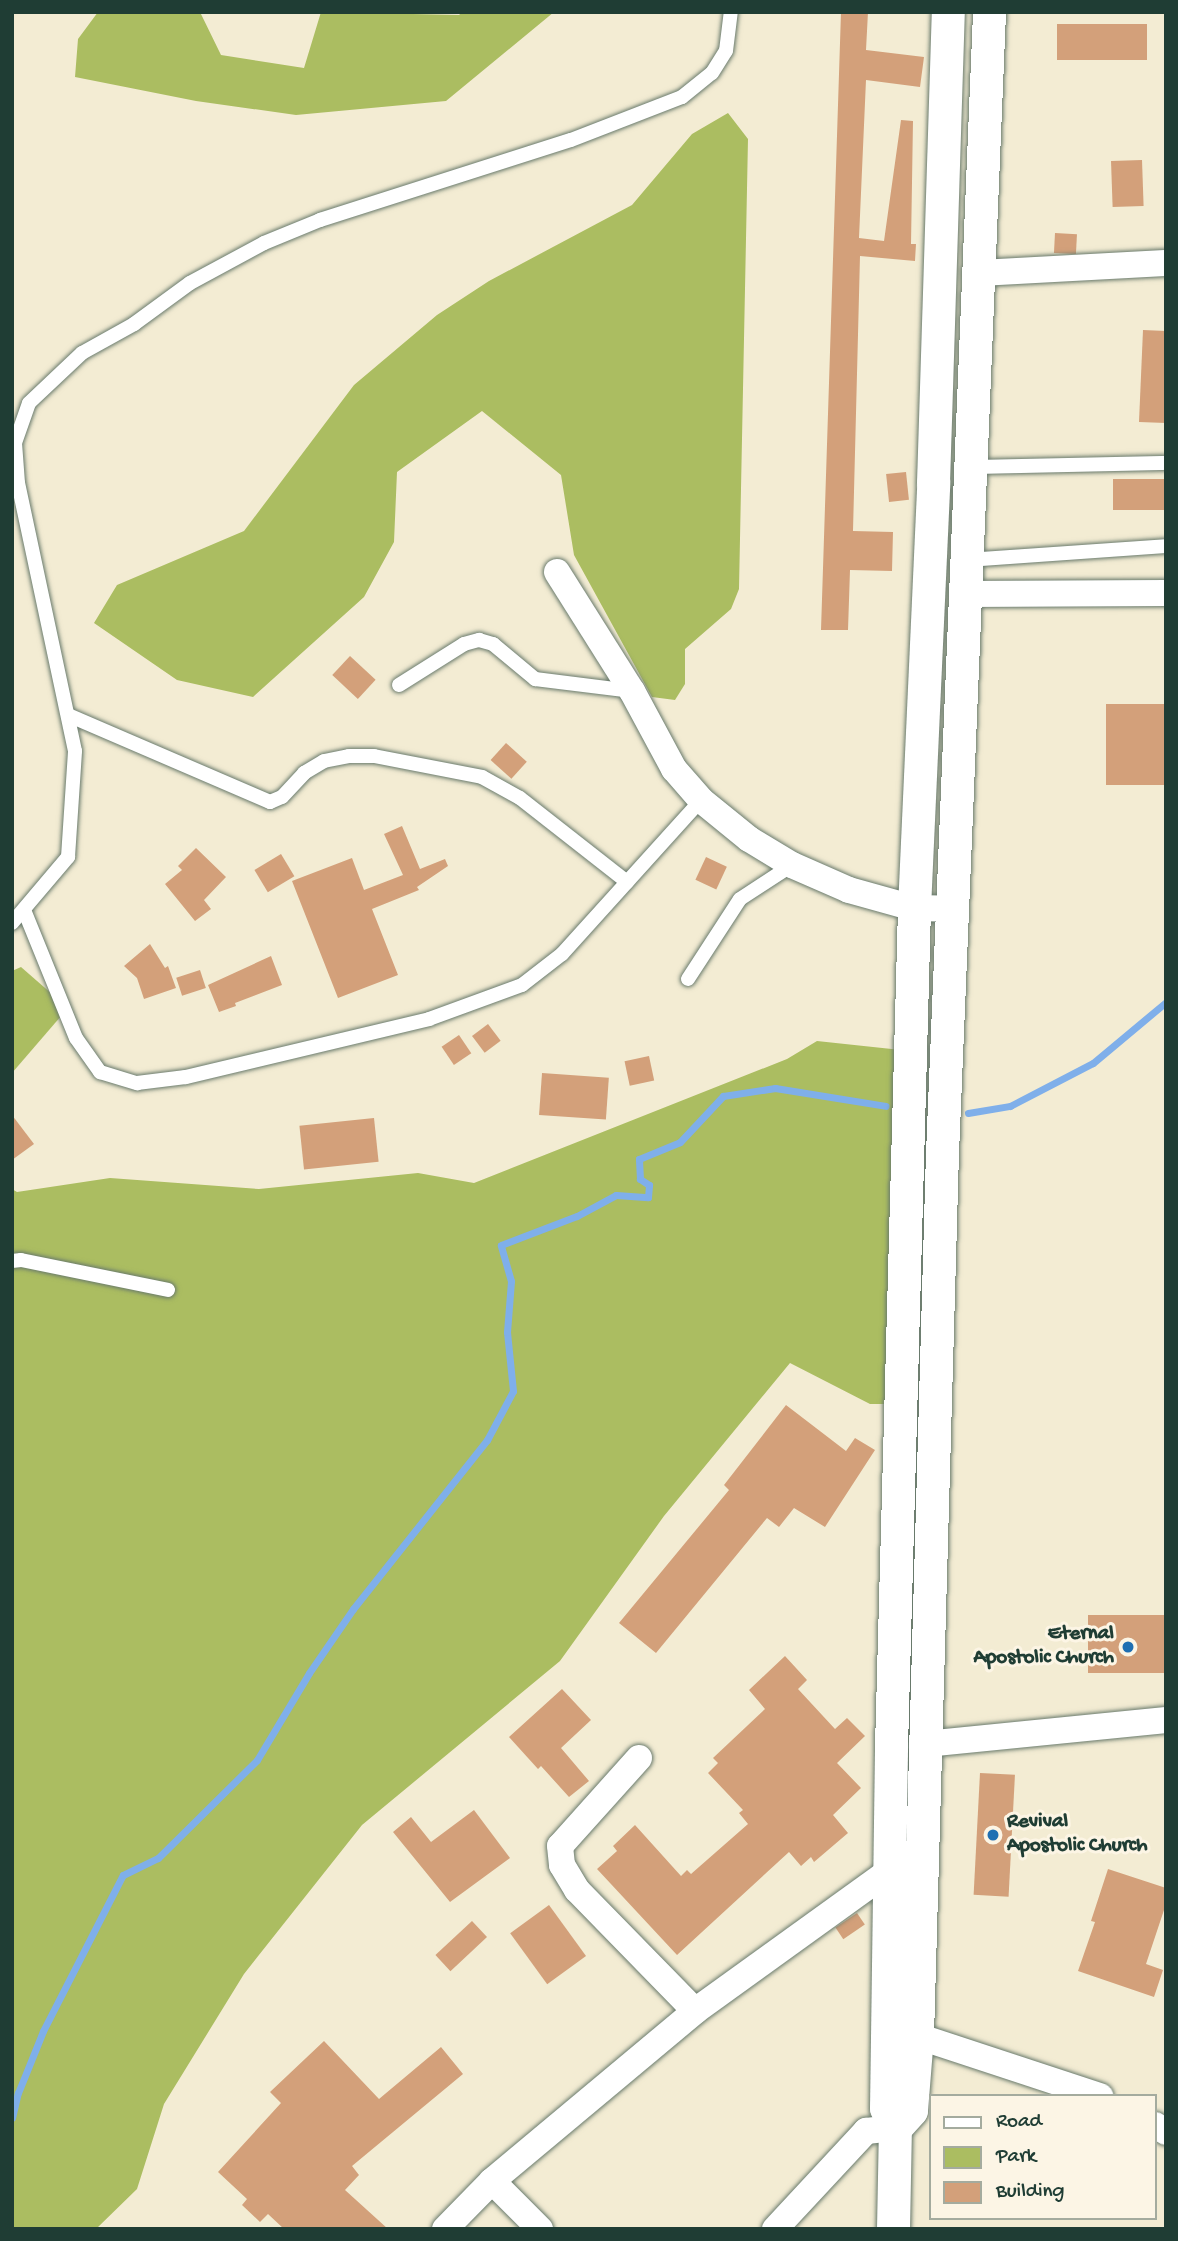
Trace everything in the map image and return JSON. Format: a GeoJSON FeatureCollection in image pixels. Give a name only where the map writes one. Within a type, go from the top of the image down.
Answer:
{"type":"FeatureCollection","features":[{"type":"Feature","properties":{"kind":"street"},"geometry":{"type":"LineString","coordinates":[[893,2229],[895,2128],[886,2108],[889,1871],[914,908],[933,483],[948,12]]}},
{"type":"Feature","properties":{"kind":"street"},"geometry":{"type":"LineString","coordinates":[[775,2229],[866,2131],[895,2128],[911,2110],[917,2036],[944,1095],[989,12]]}},
{"type":"Feature","properties":{"kind":"street"},"geometry":{"type":"LineString","coordinates":[[978,273],[1166,264]]}},
{"type":"Feature","properties":{"kind":"street"},"geometry":{"type":"LineString","coordinates":[[557,572],[632,691],[674,769],[701,800],[749,839],[792,865],[871,898],[914,908],[953,909]]}},
{"type":"Feature","properties":{"kind":"street"},"geometry":{"type":"LineString","coordinates":[[965,593],[1166,593]]}},
{"type":"Feature","properties":{"kind":"street"},"geometry":{"type":"LineString","coordinates":[[926,1744],[1166,1720]]}},
{"type":"Feature","properties":{"kind":"street"},"geometry":{"type":"LineString","coordinates":[[639,1758],[560,1846],[562,1865],[577,1890],[695,2011]]}},
{"type":"Feature","properties":{"kind":"street"},"geometry":{"type":"LineString","coordinates":[[445,2229],[492,2181],[695,2011],[889,1871]]}},
{"type":"Feature","properties":{"kind":"street"},"geometry":{"type":"LineString","coordinates":[[917,2036],[1094,2094]]}},
{"type":"Feature","properties":{"kind":"street"},"geometry":{"type":"LineString","coordinates":[[492,2181],[540,2229]]}},
{"type":"Feature","properties":{"kind":"lane"},"geometry":{"type":"LineString","coordinates":[[12,923],[68,857],[75,751],[18,482],[15,443],[29,403],[82,353],[134,324],[190,283],[264,243],[320,220],[571,139],[682,97],[712,74],[726,51],[731,12]]}},
{"type":"Feature","properties":{"kind":"lane"},"geometry":{"type":"LineString","coordinates":[[970,467],[1166,463]]}},
{"type":"Feature","properties":{"kind":"lane"},"geometry":{"type":"LineString","coordinates":[[967,560],[1166,546]]}},
{"type":"Feature","properties":{"kind":"lane"},"geometry":{"type":"LineString","coordinates":[[399,685],[464,644],[479,639],[493,644],[535,679],[632,691]]}},
{"type":"Feature","properties":{"kind":"lane"},"geometry":{"type":"LineString","coordinates":[[68,715],[270,802],[282,797],[304,773],[324,761],[349,756],[374,756],[482,776],[520,798],[627,882]]}},
{"type":"Feature","properties":{"kind":"lane"},"geometry":{"type":"LineString","coordinates":[[23,910],[76,1038],[100,1072],[137,1083],[186,1077],[474,1005],[522,985],[562,954],[701,800]]}},
{"type":"Feature","properties":{"kind":"lane"},"geometry":{"type":"LineString","coordinates":[[688,979],[740,899],[792,865]]}},
{"type":"Feature","properties":{"kind":"lane"},"geometry":{"type":"LineString","coordinates":[[12,1261],[21,1260],[168,1290]]}},
{"type":"Feature","properties":{"kind":"green space"},"geometry":{"type":"Polygon","coordinates":[[[98,12],[200,12],[221,55],[304,68],[321,12],[459,15],[462,12],[554,12],[446,101],[296,115],[196,101],[75,77],[78,39],[98,12]]]}},
{"type":"Feature","properties":{"kind":"green space"},"geometry":{"type":"Polygon","coordinates":[[[728,113],[748,139],[739,589],[731,609],[685,649],[685,684],[675,700],[652,697],[574,555],[561,475],[482,411],[397,472],[394,542],[364,597],[253,697],[177,680],[94,623],[117,585],[244,531],[354,385],[437,315],[489,281],[632,205],[692,134],[728,113]]]}},
{"type":"Feature","properties":{"kind":"green space"},"geometry":{"type":"Polygon","coordinates":[[[21,967],[68,1008],[12,1073],[12,971],[21,967]]]}},
{"type":"Feature","properties":{"kind":"green space"},"geometry":{"type":"Polygon","coordinates":[[[817,1041],[901,1050],[889,1404],[870,1404],[790,1363],[664,1516],[560,1661],[362,1825],[244,1974],[164,2104],[137,2189],[96,2229],[12,2229],[12,1189],[17,1192],[110,1178],[259,1189],[418,1173],[474,1183],[787,1059],[817,1041]]]}},
{"type":"Feature","properties":{"kind":"building"},"geometry":{"type":"Polygon","coordinates":[[[841,12],[868,12],[866,50],[924,57],[920,87],[866,80],[859,238],[884,241],[901,120],[913,121],[911,244],[916,244],[915,261],[860,256],[853,531],[893,532],[892,571],[850,570],[848,630],[821,630],[841,12]]]}},
{"type":"Feature","properties":{"kind":"building"},"geometry":{"type":"Polygon","coordinates":[[[1057,24],[1147,24],[1147,60],[1057,60],[1057,24]]]}},
{"type":"Feature","properties":{"kind":"building"},"geometry":{"type":"Polygon","coordinates":[[[1142,160],[1144,206],[1113,207],[1111,161],[1142,160]]]}},
{"type":"Feature","properties":{"kind":"building"},"geometry":{"type":"Polygon","coordinates":[[[1055,233],[1077,234],[1076,254],[1054,253],[1055,233]]]}},
{"type":"Feature","properties":{"kind":"building"},"geometry":{"type":"Polygon","coordinates":[[[1143,330],[1166,331],[1166,423],[1139,422],[1143,330]]]}},
{"type":"Feature","properties":{"kind":"building"},"geometry":{"type":"Polygon","coordinates":[[[906,472],[909,500],[889,502],[886,474],[906,472]]]}},
{"type":"Feature","properties":{"kind":"building"},"geometry":{"type":"Polygon","coordinates":[[[1113,479],[1166,479],[1166,510],[1113,510],[1113,479]]]}},
{"type":"Feature","properties":{"kind":"building"},"geometry":{"type":"Polygon","coordinates":[[[350,656],[376,680],[358,699],[332,675],[350,656]]]}},
{"type":"Feature","properties":{"kind":"building"},"geometry":{"type":"Polygon","coordinates":[[[1106,704],[1166,704],[1166,785],[1106,785],[1106,704]]]}},
{"type":"Feature","properties":{"kind":"building"},"geometry":{"type":"Polygon","coordinates":[[[506,743],[527,762],[511,779],[491,760],[506,743]]]}},
{"type":"Feature","properties":{"kind":"building"},"geometry":{"type":"Polygon","coordinates":[[[402,826],[420,869],[445,859],[448,866],[417,887],[419,890],[372,909],[398,975],[338,998],[292,881],[352,858],[364,890],[403,875],[384,834],[402,826]]]}},
{"type":"Feature","properties":{"kind":"building"},"geometry":{"type":"Polygon","coordinates":[[[196,848],[226,877],[204,900],[211,909],[195,921],[165,884],[182,870],[178,866],[196,848]]]}},
{"type":"Feature","properties":{"kind":"building"},"geometry":{"type":"Polygon","coordinates":[[[281,854],[294,876],[268,892],[254,870],[281,854]]]}},
{"type":"Feature","properties":{"kind":"building"},"geometry":{"type":"Polygon","coordinates":[[[706,857],[727,867],[716,889],[695,880],[706,857]]]}},
{"type":"Feature","properties":{"kind":"building"},"geometry":{"type":"Polygon","coordinates":[[[150,944],[165,968],[168,966],[176,988],[144,999],[137,978],[124,966],[150,944]]]}},
{"type":"Feature","properties":{"kind":"building"},"geometry":{"type":"Polygon","coordinates":[[[271,956],[282,985],[219,1012],[208,985],[271,956]]]}},
{"type":"Feature","properties":{"kind":"building"},"geometry":{"type":"Polygon","coordinates":[[[200,970],[206,988],[182,996],[176,978],[200,970]]]}},
{"type":"Feature","properties":{"kind":"building"},"geometry":{"type":"Polygon","coordinates":[[[488,1024],[501,1041],[485,1053],[472,1036],[488,1024]]]}},
{"type":"Feature","properties":{"kind":"building"},"geometry":{"type":"Polygon","coordinates":[[[459,1035],[471,1053],[454,1065],[442,1047],[459,1035]]]}},
{"type":"Feature","properties":{"kind":"building"},"geometry":{"type":"Polygon","coordinates":[[[649,1056],[654,1080],[630,1086],[625,1061],[649,1056]]]}},
{"type":"Feature","properties":{"kind":"building"},"geometry":{"type":"Polygon","coordinates":[[[542,1073],[609,1078],[606,1120],[539,1115],[542,1073]]]}},
{"type":"Feature","properties":{"kind":"building"},"geometry":{"type":"Polygon","coordinates":[[[12,1115],[34,1144],[12,1160],[12,1115]]]}},
{"type":"Feature","properties":{"kind":"building"},"geometry":{"type":"Polygon","coordinates":[[[374,1118],[379,1162],[304,1170],[299,1126],[374,1118]]]}},
{"type":"Feature","properties":{"kind":"building"},"geometry":{"type":"Polygon","coordinates":[[[786,1405],[846,1451],[855,1438],[875,1450],[825,1527],[794,1508],[779,1527],[767,1518],[656,1653],[619,1623],[729,1490],[724,1485],[786,1405]]]}},
{"type":"Feature","properties":{"kind":"building","name":"Eternal Apostolic Church"},"geometry":{"type":"Polygon","coordinates":[[[1088,1615],[1166,1615],[1166,1673],[1088,1673],[1088,1615]]]}},
{"type":"Feature","properties":{"kind":"building"},"geometry":{"type":"Polygon","coordinates":[[[785,1656],[807,1680],[798,1689],[835,1729],[847,1718],[865,1736],[837,1763],[861,1788],[833,1815],[848,1833],[814,1862],[811,1857],[801,1866],[789,1852],[677,1955],[597,1869],[617,1851],[613,1846],[635,1825],[681,1876],[687,1870],[691,1874],[748,1824],[739,1813],[743,1810],[708,1773],[718,1763],[713,1758],[765,1709],[749,1690],[785,1656]]]}},
{"type":"Feature","properties":{"kind":"building"},"geometry":{"type":"Polygon","coordinates":[[[562,1689],[591,1720],[561,1748],[589,1781],[569,1797],[541,1766],[538,1769],[509,1737],[562,1689]]]}},
{"type":"Feature","properties":{"kind":"building","name":"Revival Apostolic Church"},"geometry":{"type":"Polygon","coordinates":[[[980,1773],[1015,1775],[1009,1897],[974,1895],[980,1773]]]}},
{"type":"Feature","properties":{"kind":"building"},"geometry":{"type":"Polygon","coordinates":[[[474,1810],[510,1858],[450,1902],[393,1832],[411,1817],[431,1842],[474,1810]]]}},
{"type":"Feature","properties":{"kind":"building"},"geometry":{"type":"Polygon","coordinates":[[[1108,1869],[1166,1888],[1166,1904],[1146,1964],[1163,1970],[1154,1997],[1078,1971],[1095,1922],[1091,1921],[1108,1869]]]}},
{"type":"Feature","properties":{"kind":"building"},"geometry":{"type":"Polygon","coordinates":[[[549,1905],[586,1956],[547,1984],[510,1933],[549,1905]]]}},
{"type":"Feature","properties":{"kind":"building"},"geometry":{"type":"Polygon","coordinates":[[[857,1913],[865,1925],[843,1939],[835,1928],[857,1913]]]}},
{"type":"Feature","properties":{"kind":"building"},"geometry":{"type":"Polygon","coordinates":[[[472,1921],[487,1937],[450,1971],[435,1955],[472,1921]]]}},
{"type":"Feature","properties":{"kind":"building"},"geometry":{"type":"Polygon","coordinates":[[[324,2041],[379,2099],[441,2047],[463,2074],[352,2166],[359,2175],[345,2190],[388,2229],[284,2229],[268,2214],[260,2222],[242,2205],[247,2199],[218,2172],[281,2103],[270,2092],[324,2041]]]}},
{"type":"Feature","properties":{"kind":"waterway"},"geometry":{"type":"LineString","coordinates":[[968,1113],[1010,1106],[1093,1063],[1166,1002]]}},
{"type":"Feature","properties":{"kind":"waterway"},"geometry":{"type":"LineString","coordinates":[[12,2118],[18,2093],[43,2031],[123,1875],[158,1858],[257,1760],[309,1673],[353,1609],[487,1440],[513,1391],[507,1332],[511,1281],[501,1245],[577,1216],[616,1195],[648,1197],[649,1185],[640,1179],[639,1159],[680,1142],[723,1096],[775,1088],[886,1106]]}},
{"type":"Feature","properties":{"kind":"place","name":"Eternal Apostolic Church"},"geometry":{"type":"Point","coordinates":[1128,1647]}},
{"type":"Feature","properties":{"kind":"place","name":"Revival Apostolic Church"},"geometry":{"type":"Point","coordinates":[993,1835]}}]}
